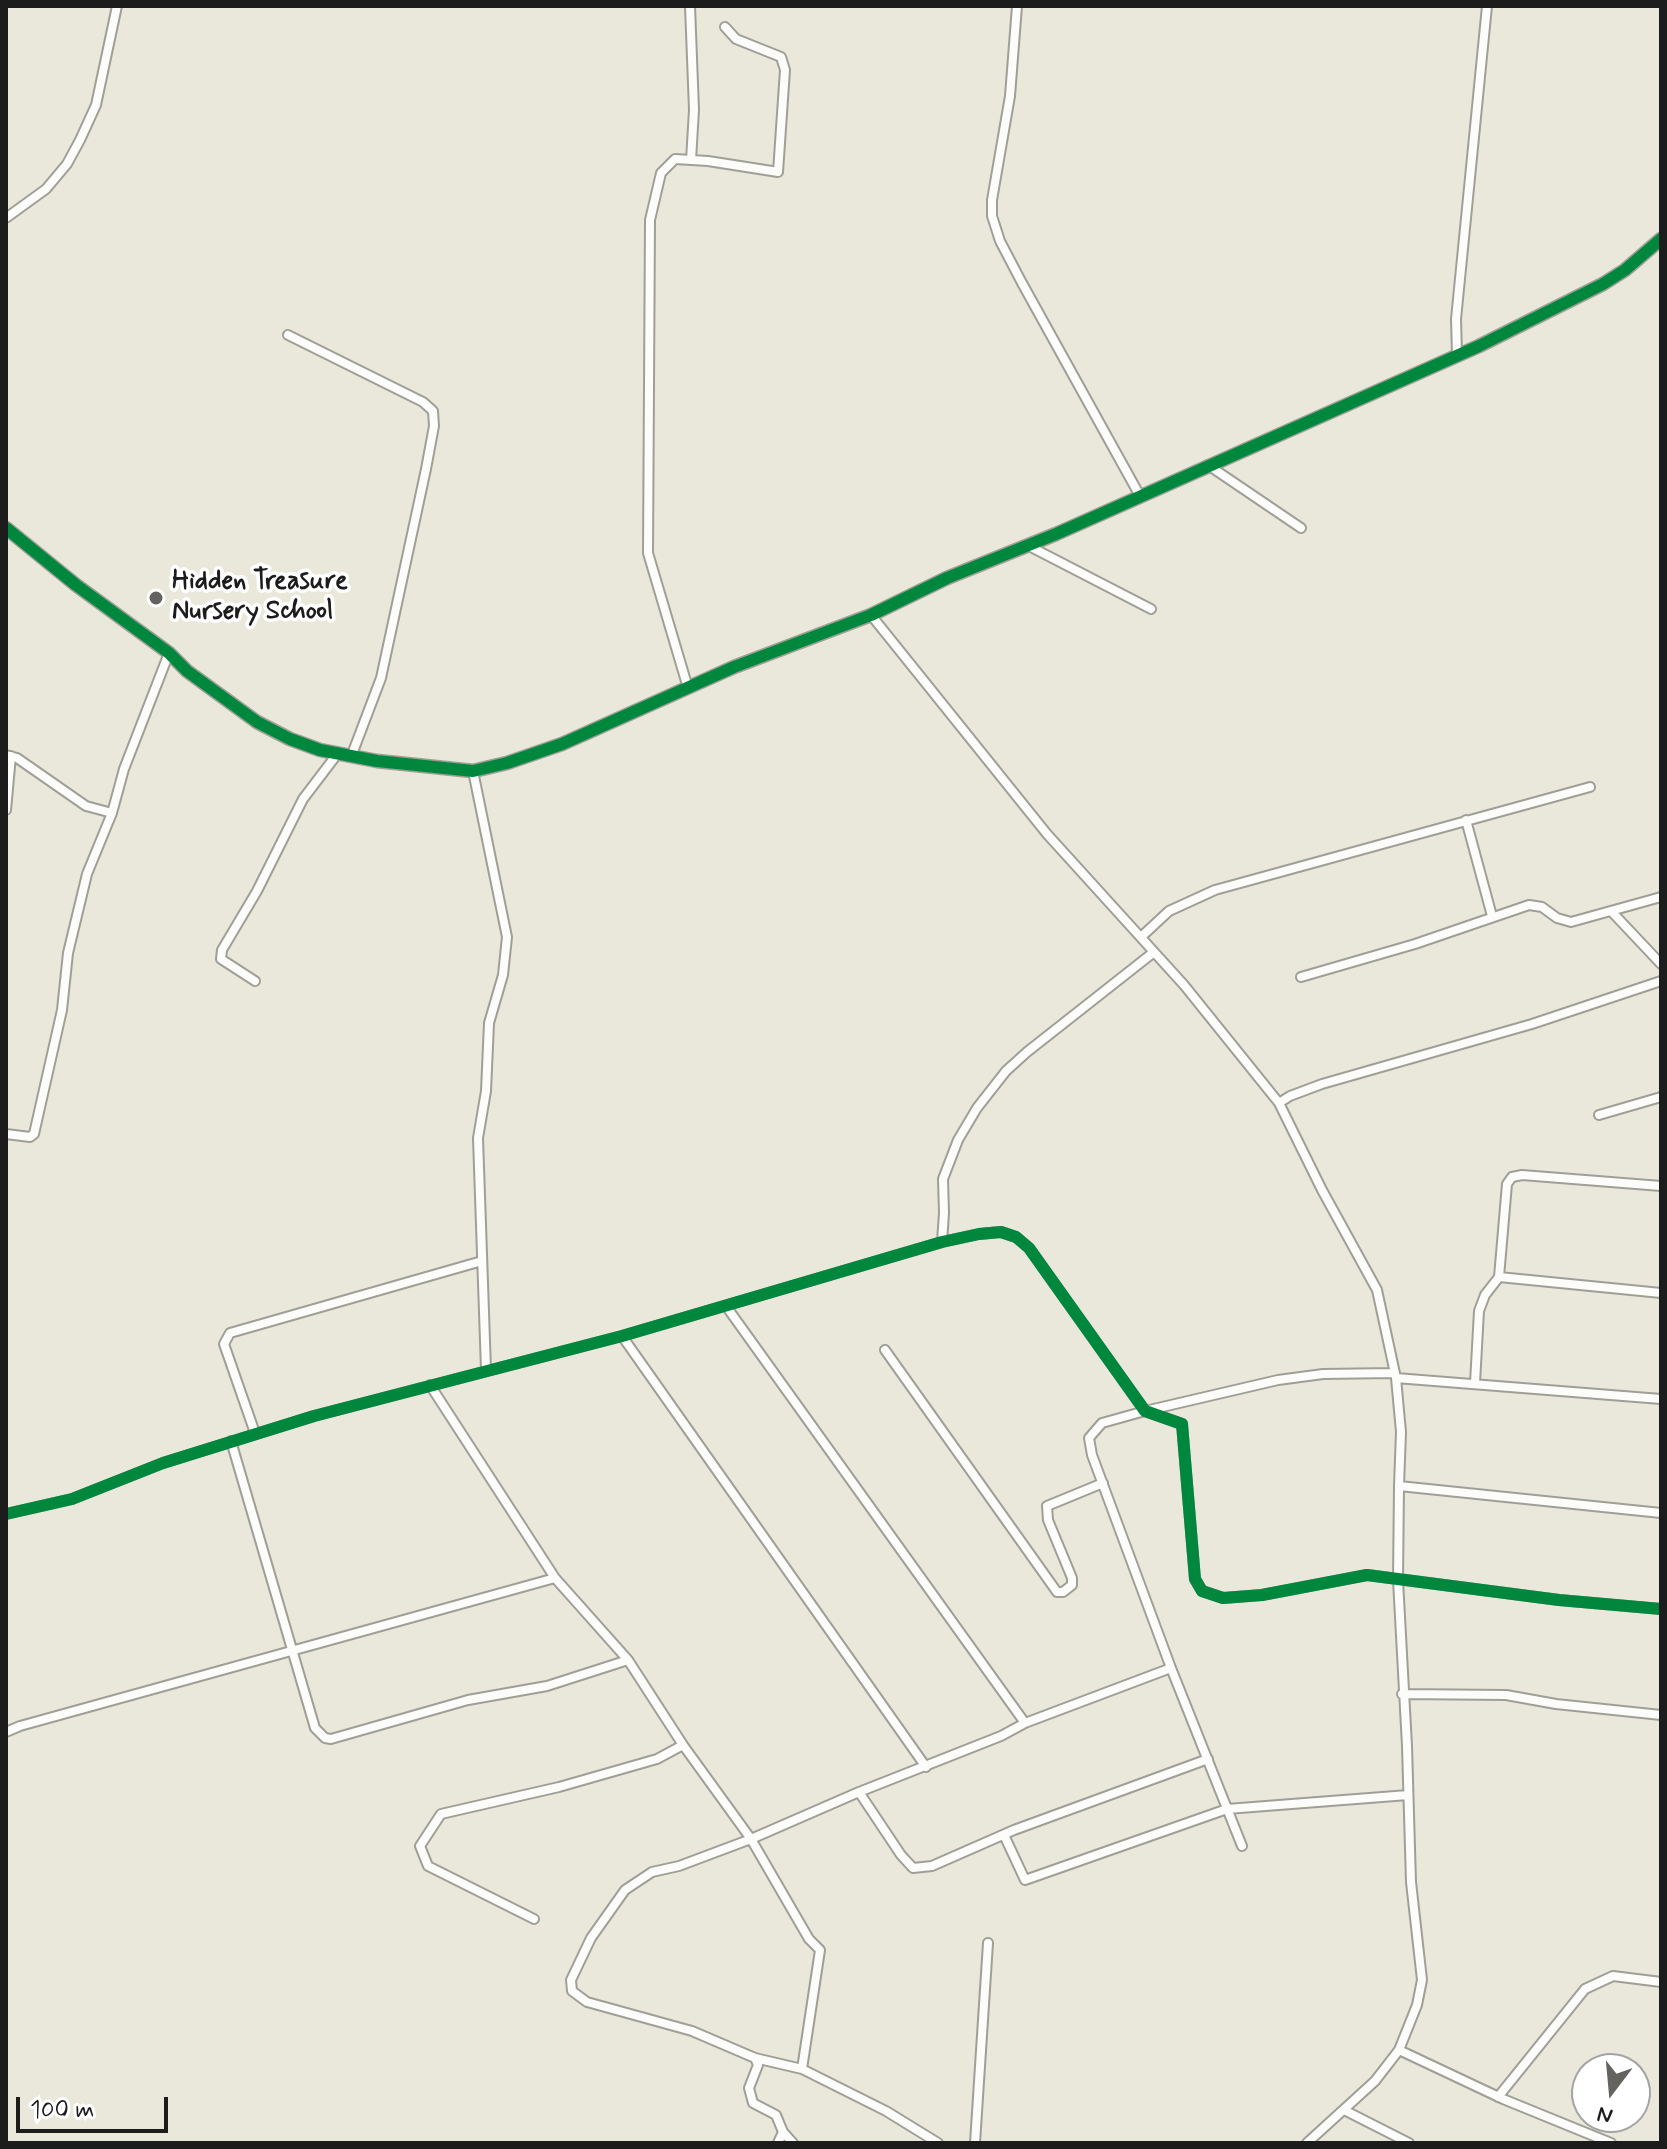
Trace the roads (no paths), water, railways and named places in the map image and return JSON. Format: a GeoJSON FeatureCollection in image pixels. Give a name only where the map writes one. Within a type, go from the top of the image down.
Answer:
{"type":"FeatureCollection","features":[{"type":"Feature","properties":{"kind":"street"},"geometry":{"type":"LineString","coordinates":[[6,218],[46,189],[67,164],[80,140],[96,105],[117,6]]}},
{"type":"Feature","properties":{"kind":"street"},"geometry":{"type":"LineString","coordinates":[[690,6],[694,110],[691,160]]}},
{"type":"Feature","properties":{"kind":"street"},"geometry":{"type":"LineString","coordinates":[[1017,6],[1010,96],[992,216],[1000,241],[1022,283],[1140,496]]}},
{"type":"Feature","properties":{"kind":"street"},"geometry":{"type":"LineString","coordinates":[[1457,354],[1456,319],[1487,6]]}},
{"type":"Feature","properties":{"kind":"street"},"geometry":{"type":"LineString","coordinates":[[688,688],[651,568],[648,509],[650,220],[661,173],[675,159],[778,172],[785,70],[781,57],[736,39],[725,27]]}},
{"type":"Feature","properties":{"kind":"street"},"geometry":{"type":"LineString","coordinates":[[6,528],[76,585],[169,653],[187,671],[257,722],[290,739],[351,757],[473,771],[562,744],[835,626],[871,615],[947,578],[1140,496],[1578,298],[1625,270],[1661,239]]}},
{"type":"Feature","properties":{"kind":"street"},"geometry":{"type":"LineString","coordinates":[[288,335],[423,402],[433,411],[434,426],[426,469],[381,678],[351,757]]}},
{"type":"Feature","properties":{"kind":"street"},"geometry":{"type":"LineString","coordinates":[[1208,465],[1301,528]]}},
{"type":"Feature","properties":{"kind":"street"},"geometry":{"type":"LineString","coordinates":[[1027,545],[1151,609]]}},
{"type":"Feature","properties":{"kind":"street"},"geometry":{"type":"LineString","coordinates":[[871,615],[1047,834],[1154,952],[1279,1103],[1377,1290],[1394,1375],[1401,1432],[1398,1580],[1402,1694],[1411,1882],[1422,1980],[1417,2005],[1399,2050],[1375,2081],[1307,2143]]}},
{"type":"Feature","properties":{"kind":"street"},"geometry":{"type":"LineString","coordinates":[[6,1134],[30,1137],[34,1134],[62,1010],[75,922],[87,874],[169,653]]}},
{"type":"Feature","properties":{"kind":"street"},"geometry":{"type":"LineString","coordinates":[[255,981],[221,959],[222,950],[257,891],[303,799],[338,753]]}},
{"type":"Feature","properties":{"kind":"street"},"geometry":{"type":"LineString","coordinates":[[9,755],[76,801],[112,813]]}},
{"type":"Feature","properties":{"kind":"street"},"geometry":{"type":"LineString","coordinates":[[6,810],[9,755]]}},
{"type":"Feature","properties":{"kind":"street"},"geometry":{"type":"LineString","coordinates":[[473,771],[507,937],[503,975],[489,1023],[486,1091],[478,1138],[486,1370]]}},
{"type":"Feature","properties":{"kind":"street"},"geometry":{"type":"LineString","coordinates":[[1141,937],[1169,911],[1215,890],[1590,787]]}},
{"type":"Feature","properties":{"kind":"street"},"geometry":{"type":"LineString","coordinates":[[1466,820],[1492,916]]}},
{"type":"Feature","properties":{"kind":"street"},"geometry":{"type":"LineString","coordinates":[[1301,977],[1415,944],[1529,905],[1542,907],[1557,918],[1571,922],[1661,897]]}},
{"type":"Feature","properties":{"kind":"street"},"geometry":{"type":"LineString","coordinates":[[1612,912],[1661,964]]}},
{"type":"Feature","properties":{"kind":"street"},"geometry":{"type":"LineString","coordinates":[[942,1242],[943,1179],[958,1140],[977,1108],[1006,1071],[1027,1052],[1154,952]]}},
{"type":"Feature","properties":{"kind":"street"},"geometry":{"type":"LineString","coordinates":[[1279,1103],[1322,1084],[1532,1024],[1661,981]]}},
{"type":"Feature","properties":{"kind":"street"},"geometry":{"type":"LineString","coordinates":[[1599,1115],[1661,1097]]}},
{"type":"Feature","properties":{"kind":"street"},"geometry":{"type":"LineString","coordinates":[[1475,1383],[1479,1311],[1485,1295],[1499,1277],[1507,1184],[1512,1177],[1522,1175],[1661,1186]]}},
{"type":"Feature","properties":{"kind":"street"},"geometry":{"type":"LineString","coordinates":[[6,1514],[72,1499],[149,1468],[255,1433],[622,1336],[942,1242],[1001,1232],[1016,1237],[1029,1248],[1145,1411],[1182,1424],[1195,1579],[1202,1591],[1223,1598],[1262,1595],[1367,1575],[1661,1609]]}},
{"type":"Feature","properties":{"kind":"street"},"geometry":{"type":"LineString","coordinates":[[255,1433],[224,1344],[230,1333],[482,1261]]}},
{"type":"Feature","properties":{"kind":"street"},"geometry":{"type":"LineString","coordinates":[[1499,1277],[1661,1293]]}},
{"type":"Feature","properties":{"kind":"street"},"geometry":{"type":"LineString","coordinates":[[726,1306],[1025,1723]]}},
{"type":"Feature","properties":{"kind":"street"},"geometry":{"type":"LineString","coordinates":[[622,1336],[926,1767]]}},
{"type":"Feature","properties":{"kind":"street"},"geometry":{"type":"LineString","coordinates":[[885,1350],[1057,1592],[1063,1592],[1072,1585],[1072,1578],[1048,1520],[1047,1506],[1103,1483]]}},
{"type":"Feature","properties":{"kind":"street"},"geometry":{"type":"LineString","coordinates":[[1242,1846],[1171,1668],[1092,1455],[1089,1438],[1102,1423],[1278,1380],[1323,1374],[1394,1375],[1661,1399]]}},
{"type":"Feature","properties":{"kind":"street"},"geometry":{"type":"LineString","coordinates":[[430,1385],[555,1578],[628,1660],[683,1745],[751,1839],[809,1939],[820,1950],[802,2069]]}},
{"type":"Feature","properties":{"kind":"street"},"geometry":{"type":"LineString","coordinates":[[231,1441],[319,1734],[331,1739],[468,1700],[547,1686],[628,1660]]}},
{"type":"Feature","properties":{"kind":"street"},"geometry":{"type":"LineString","coordinates":[[1399,1486],[1661,1513]]}},
{"type":"Feature","properties":{"kind":"street"},"geometry":{"type":"LineString","coordinates":[[6,1732],[555,1578]]}},
{"type":"Feature","properties":{"kind":"street"},"geometry":{"type":"LineString","coordinates":[[938,2143],[886,2111],[802,2069],[755,2058],[692,2031],[587,2002],[572,1991],[571,1980],[591,1938],[625,1890],[652,1872],[679,1866],[751,1839],[1001,1736],[1025,1723],[1171,1668]]}},
{"type":"Feature","properties":{"kind":"street"},"geometry":{"type":"LineString","coordinates":[[1402,1694],[1506,1695],[1556,1704],[1661,1715]]}},
{"type":"Feature","properties":{"kind":"street"},"geometry":{"type":"LineString","coordinates":[[534,1919],[428,1866],[420,1846],[441,1814],[559,1787],[657,1759],[683,1745]]}},
{"type":"Feature","properties":{"kind":"street"},"geometry":{"type":"LineString","coordinates":[[859,1792],[913,1868],[932,1866],[1004,1835],[1208,1759]]}},
{"type":"Feature","properties":{"kind":"street"},"geometry":{"type":"LineString","coordinates":[[1004,1835],[1025,1880],[1227,1809],[1408,1795]]}},
{"type":"Feature","properties":{"kind":"street"},"geometry":{"type":"LineString","coordinates":[[975,2143],[988,1943]]}},
{"type":"Feature","properties":{"kind":"street"},"geometry":{"type":"LineString","coordinates":[[1498,2097],[1585,1989],[1613,1976],[1661,1982]]}},
{"type":"Feature","properties":{"kind":"street"},"geometry":{"type":"LineString","coordinates":[[1399,2050],[1498,2097],[1611,2143]]}},
{"type":"Feature","properties":{"kind":"street"},"geometry":{"type":"LineString","coordinates":[[755,2058],[758,2065],[749,2088],[753,2103],[776,2115],[783,2132],[793,2143]]}},
{"type":"Feature","properties":{"kind":"street"},"geometry":{"type":"LineString","coordinates":[[1344,2110],[1409,2143]]}},
{"type":"Feature","properties":{"kind":"street"},"geometry":{"type":"LineString","coordinates":[[778,2143],[783,2132]]}},
{"type":"Feature","properties":{"kind":"place","name":"Hidden Treasure Nursery School"},"geometry":{"type":"Point","coordinates":[156,598]}}]}
